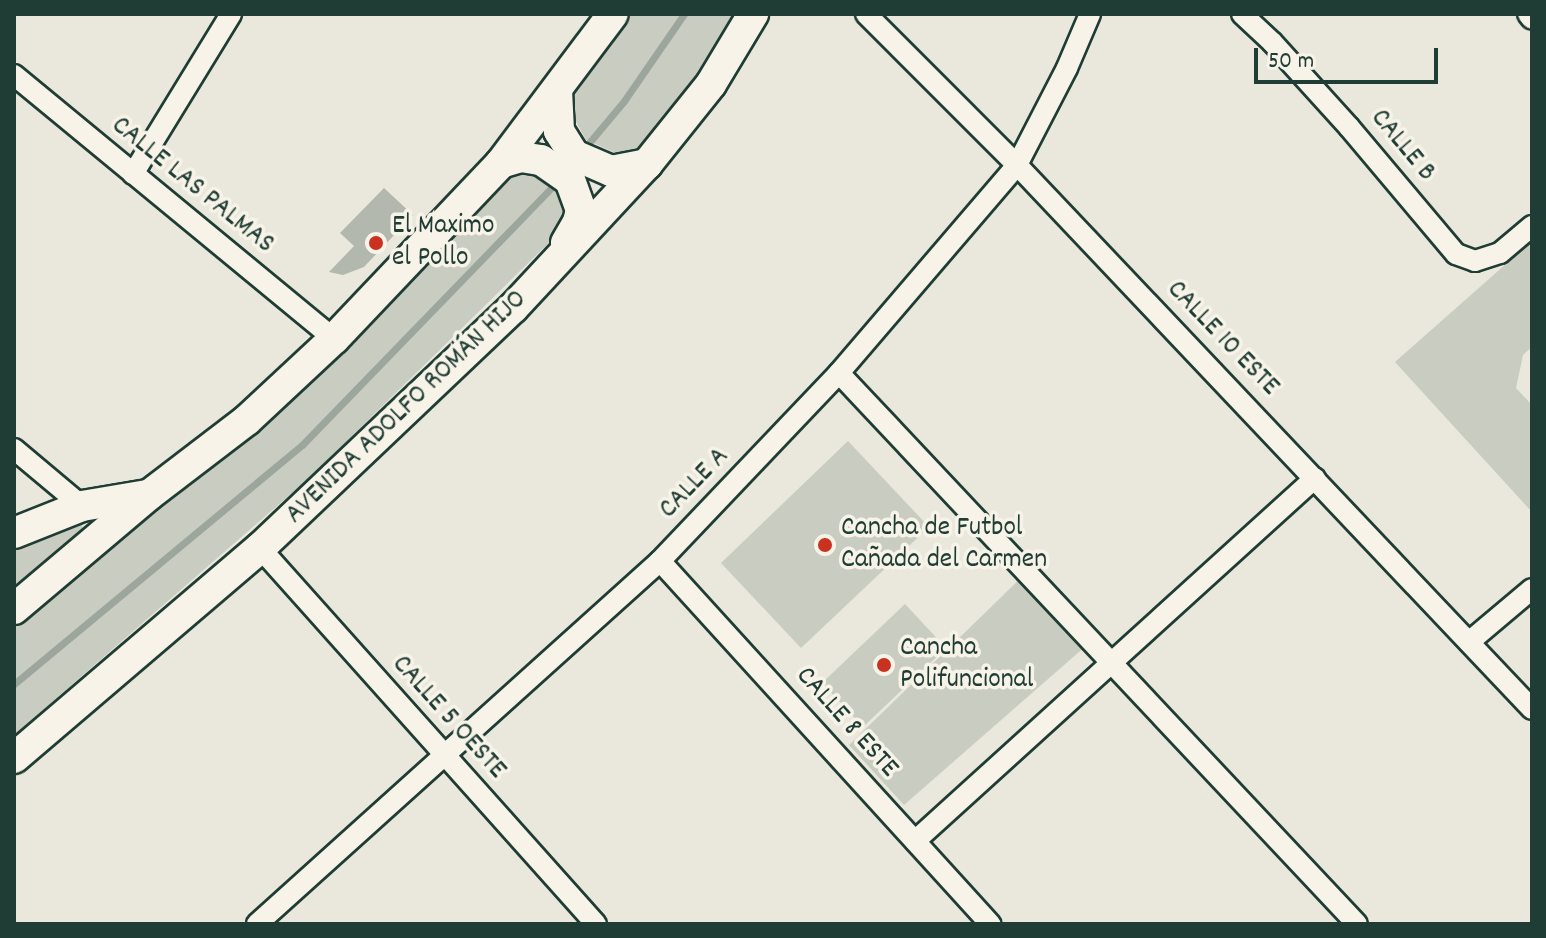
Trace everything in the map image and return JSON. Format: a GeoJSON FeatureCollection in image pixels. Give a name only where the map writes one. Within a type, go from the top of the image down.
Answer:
{"type":"FeatureCollection","features":[{"type":"Feature","properties":{"kind":"main road"},"geometry":{"type":"LineString","coordinates":[[14,609],[149,495],[247,420],[334,339],[506,161],[557,98],[613,14]]}},
{"type":"Feature","properties":{"kind":"main road","name":"AVENIDA ADOLFO ROMÁN HIJO"},"geometry":{"type":"LineString","coordinates":[[14,758],[260,548],[513,308],[711,84],[753,14]]}},
{"type":"Feature","properties":{"kind":"main road"},"geometry":{"type":"LineString","coordinates":[[557,98],[561,137],[574,155],[596,167],[637,167]]}},
{"type":"Feature","properties":{"kind":"main road"},"geometry":{"type":"LineString","coordinates":[[506,161],[549,163],[570,180],[580,203],[578,222],[571,239],[529,282],[513,308]]}},
{"type":"Feature","properties":{"kind":"main road"},"geometry":{"type":"LineString","coordinates":[[14,533],[82,506],[149,495]]}},
{"type":"Feature","properties":{"kind":"street"},"geometry":{"type":"LineString","coordinates":[[133,174],[231,14]]}},
{"type":"Feature","properties":{"kind":"street","name":"CALLE 10 ESTE"},"geometry":{"type":"LineString","coordinates":[[866,14],[1017,165],[1532,709]]}},
{"type":"Feature","properties":{"kind":"street","name":"CALLE A"},"geometry":{"type":"LineString","coordinates":[[257,924],[660,561],[839,373],[1017,165],[1067,68],[1090,14]]}},
{"type":"Feature","properties":{"kind":"street","name":"CALLE B"},"geometry":{"type":"LineString","coordinates":[[1242,14],[1272,42],[1349,127],[1456,254],[1475,261],[1500,253],[1532,226]]}},
{"type":"Feature","properties":{"kind":"street"},"geometry":{"type":"LineString","coordinates":[[1528,14],[1532,19]]}},
{"type":"Feature","properties":{"kind":"street","name":"CALLE LAS PALMAS"},"geometry":{"type":"LineString","coordinates":[[14,75],[334,339]]}},
{"type":"Feature","properties":{"kind":"street"},"geometry":{"type":"LineString","coordinates":[[839,373],[1357,924]]}},
{"type":"Feature","properties":{"kind":"street"},"geometry":{"type":"LineString","coordinates":[[14,449],[82,506]]}},
{"type":"Feature","properties":{"kind":"street"},"geometry":{"type":"LineString","coordinates":[[915,841],[1315,478]]}},
{"type":"Feature","properties":{"kind":"street","name":"CALLE 5 OESTE"},"geometry":{"type":"LineString","coordinates":[[260,548],[596,924]]}},
{"type":"Feature","properties":{"kind":"street","name":"CALLE 8 ESTE"},"geometry":{"type":"LineString","coordinates":[[660,561],[990,924]]}},
{"type":"Feature","properties":{"kind":"street"},"geometry":{"type":"LineString","coordinates":[[1469,642],[1532,589]]}},
{"type":"Feature","properties":{"kind":"shaded area"},"geometry":{"type":"Polygon","coordinates":[[[631,14],[737,14],[708,65],[636,151],[616,153],[586,140],[567,105],[631,14]]]}},
{"type":"Feature","properties":{"kind":"shaded area"},"geometry":{"type":"Polygon","coordinates":[[[515,161],[566,185],[568,224],[308,479],[14,735],[14,609],[515,161]]]}},
{"type":"Feature","properties":{"kind":"shaded area"},"geometry":{"type":"Polygon","coordinates":[[[1532,241],[1532,347],[1523,355],[1516,388],[1532,405],[1532,512],[1395,362],[1532,241]]]}},
{"type":"Feature","properties":{"kind":"shaded area","name":"Cancha de Futbol Cañada del Carmen"},"geometry":{"type":"Polygon","coordinates":[[[848,441],[929,527],[801,648],[721,563],[848,441]]]}},
{"type":"Feature","properties":{"kind":"shaded area"},"geometry":{"type":"Polygon","coordinates":[[[81,518],[83,531],[14,590],[14,546],[81,518]]]}},
{"type":"Feature","properties":{"kind":"shaded area"},"geometry":{"type":"Polygon","coordinates":[[[1023,576],[1087,645],[904,805],[849,745],[1023,576]]]}},
{"type":"Feature","properties":{"kind":"shaded area","name":"Cancha Polifuncional"},"geometry":{"type":"Polygon","coordinates":[[[905,604],[946,648],[863,727],[822,683],[905,604]]]}},
{"type":"Feature","properties":{"kind":"building"},"geometry":{"type":"Polygon","coordinates":[[[384,188],[413,215],[364,267],[343,275],[329,272],[354,246],[340,233],[384,188]]]}},
{"type":"Feature","properties":{"kind":"waterway"},"geometry":{"type":"LineString","coordinates":[[583,150],[624,101],[684,14]]}},
{"type":"Feature","properties":{"kind":"waterway"},"geometry":{"type":"LineString","coordinates":[[14,684],[302,445],[557,182]]}},
{"type":"Feature","properties":{"kind":"place","name":"El Maximo el Pollo"},"geometry":{"type":"Point","coordinates":[376,243]}},
{"type":"Feature","properties":{"kind":"place","name":"Cancha de Futbol Cañada del Carmen"},"geometry":{"type":"Point","coordinates":[825,545]}},
{"type":"Feature","properties":{"kind":"place","name":"Cancha Polifuncional"},"geometry":{"type":"Point","coordinates":[884,665]}}]}
